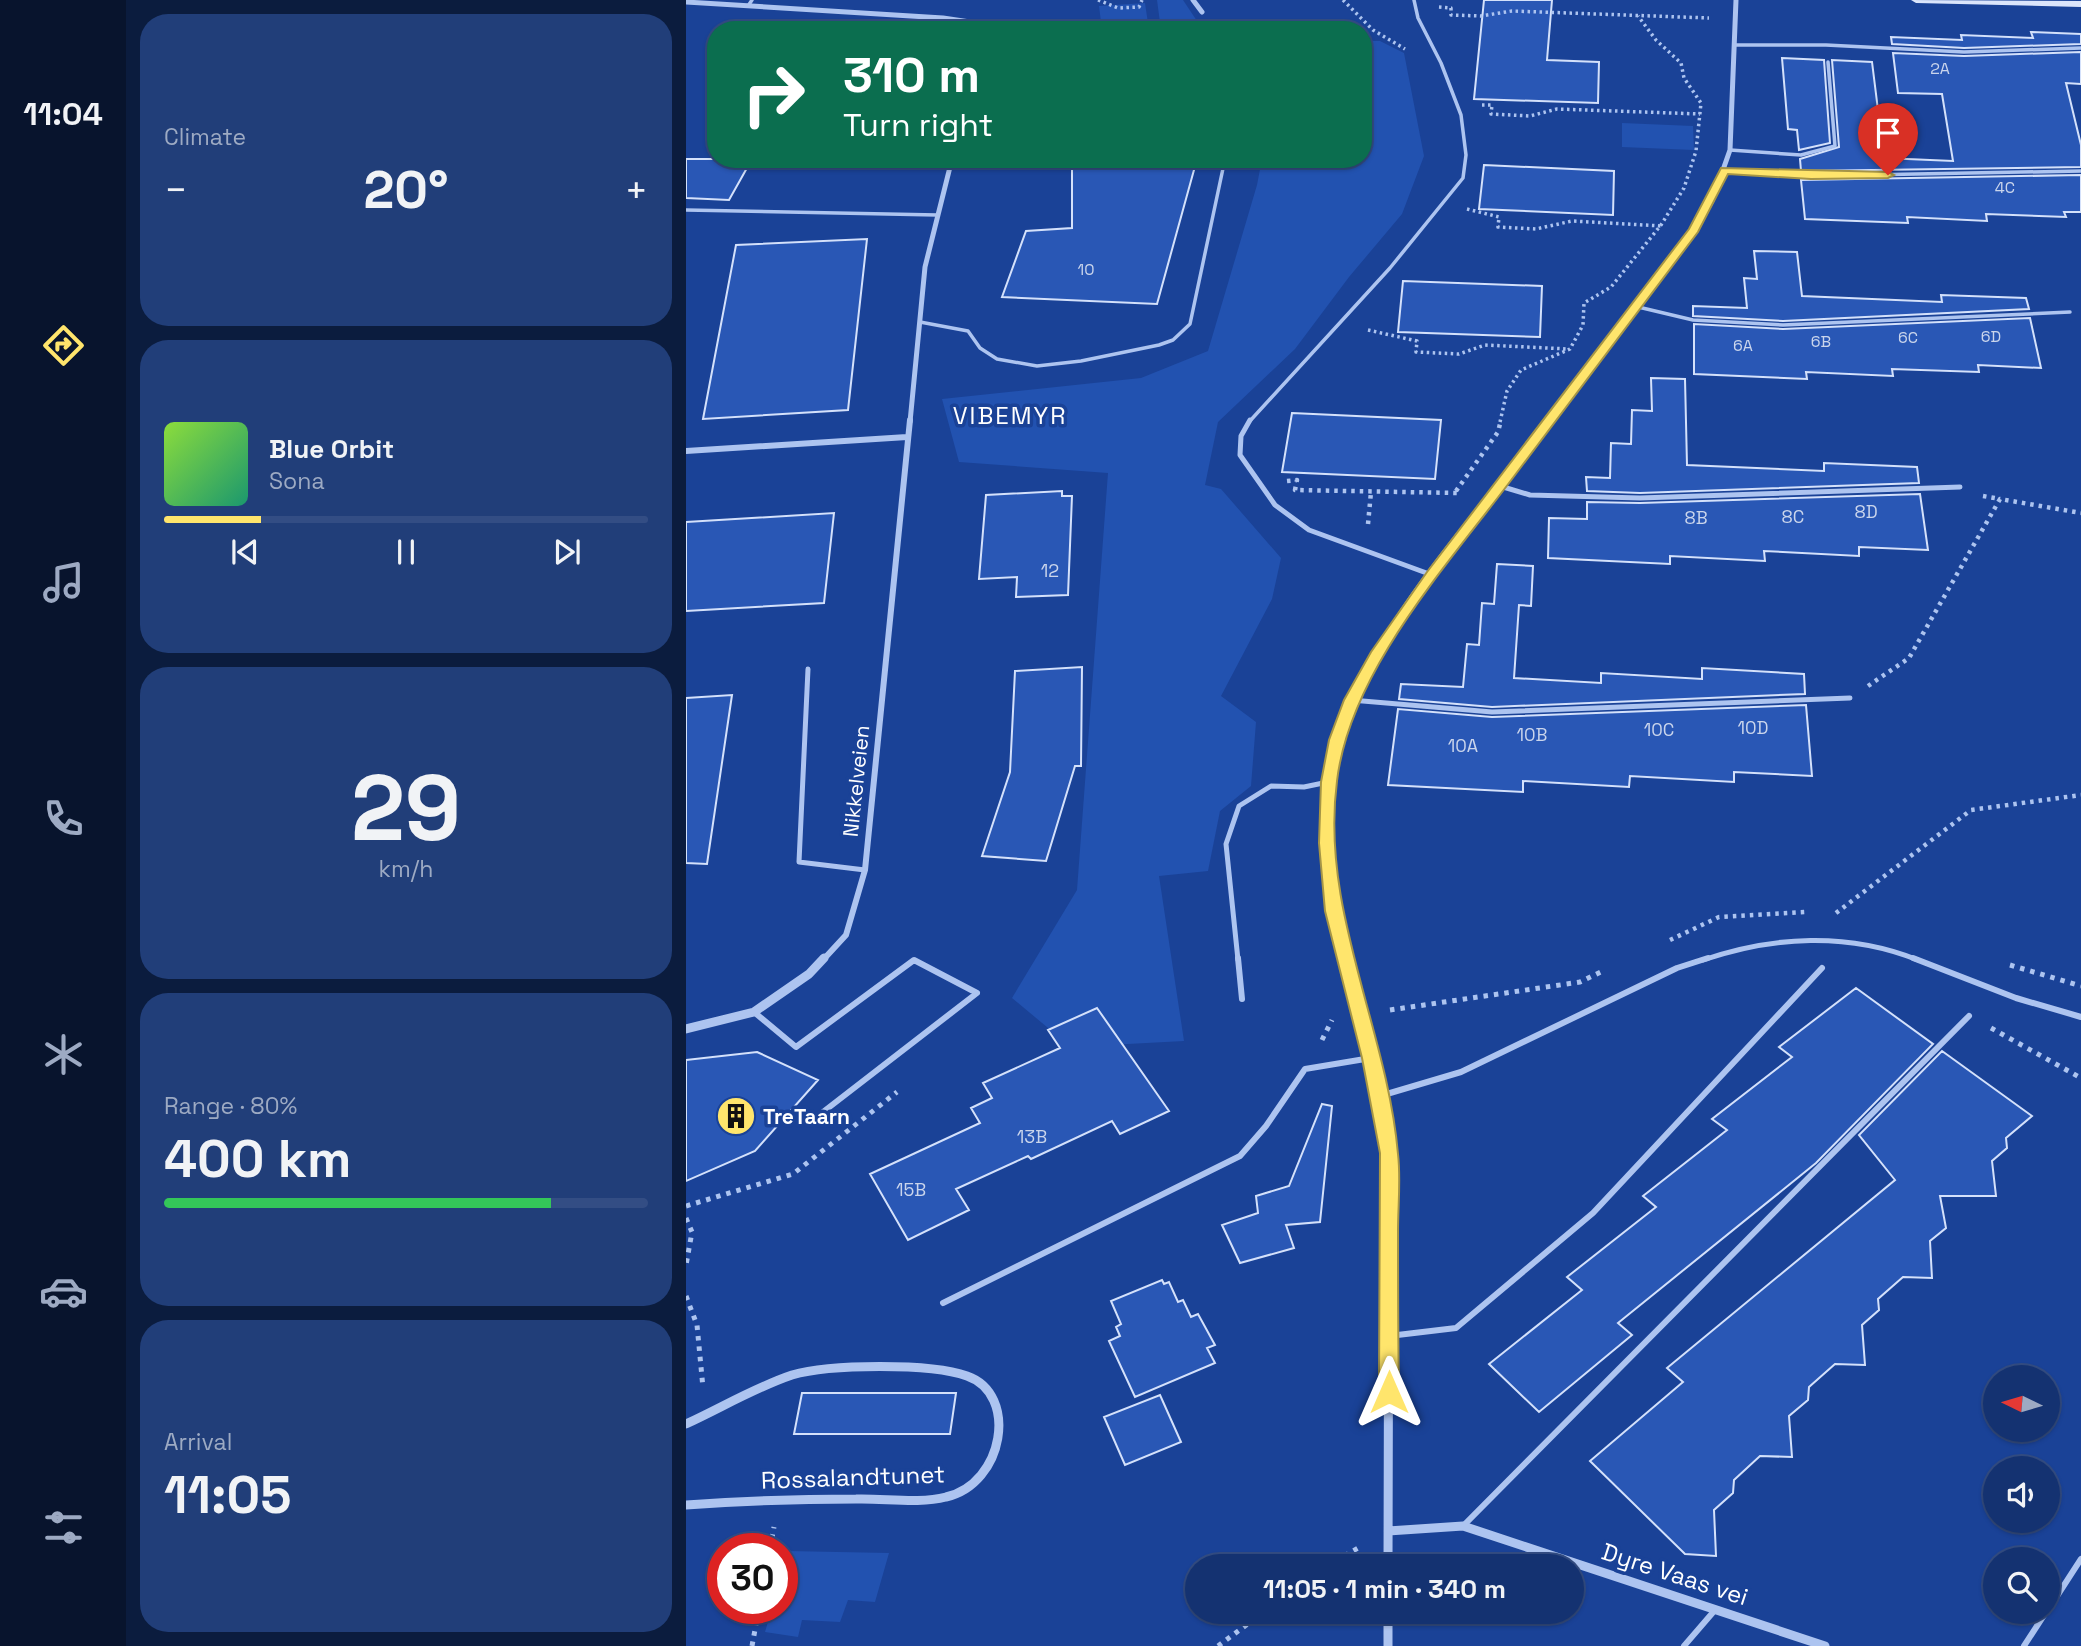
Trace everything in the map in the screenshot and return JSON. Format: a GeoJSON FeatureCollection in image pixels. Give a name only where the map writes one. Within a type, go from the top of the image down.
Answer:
{"type":"FeatureCollection","features":[{"type":"Feature","properties":{"kind":"street"},"geometry":{"type":"LineString","coordinates":[[1193,0],[1202,12]]}},
{"type":"Feature","properties":{"kind":"street"},"geometry":{"type":"LineString","coordinates":[[1388,1554],[1389,1153],[1380,1096],[1334,911],[1327,843],[1328,782],[1337,740],[1351,700],[1376,656],[1432,575],[1694,230],[1725,171],[1730,150],[1735,0]]}},
{"type":"Feature","properties":{"kind":"street"},"geometry":{"type":"LineString","coordinates":[[1916,0],[2081,4]]}},
{"type":"Feature","properties":{"kind":"street"},"geometry":{"type":"LineString","coordinates":[[686,2],[963,21]]}},
{"type":"Feature","properties":{"kind":"street","name":"Nikkelveien"},"geometry":{"type":"LineString","coordinates":[[686,1029],[754,1012],[809,974],[846,935],[855,912],[865,870],[925,267],[950,168]]}},
{"type":"Feature","properties":{"kind":"street"},"geometry":{"type":"LineString","coordinates":[[686,451],[907,437]]}},
{"type":"Feature","properties":{"kind":"street","name":"Rossalandtunet"},"geometry":{"type":"LineString","coordinates":[[686,1424],[794,1374],[816,1370],[949,1371],[972,1377],[985,1388],[994,1405],[997,1453],[984,1476],[967,1490],[945,1497],[779,1499],[686,1505]]}},
{"type":"Feature","properties":{"kind":"street","name":"Dyre Vaas vei"},"geometry":{"type":"LineString","coordinates":[[1388,1531],[1462,1527],[1825,1646]]}},
{"type":"Feature","properties":{"kind":"street"},"geometry":{"type":"LineString","coordinates":[[1388,1624],[1388,1646]]}},
{"type":"Feature","properties":{"kind":"lane"},"geometry":{"type":"LineString","coordinates":[[748,6],[752,0]]}},
{"type":"Feature","properties":{"kind":"lane"},"geometry":{"type":"LineString","coordinates":[[1414,0],[1418,18],[1441,63],[1461,115],[1466,155],[1463,178],[1430,222],[1255,412],[1241,436],[1240,455],[1275,505],[1309,530],[1432,575]]}},
{"type":"Feature","properties":{"kind":"lane"},"geometry":{"type":"LineString","coordinates":[[1734,45],[1964,52],[2081,48]]}},
{"type":"Feature","properties":{"kind":"lane"},"geometry":{"type":"LineString","coordinates":[[1730,150],[1801,155],[1835,146],[1828,62]]}},
{"type":"Feature","properties":{"kind":"lane"},"geometry":{"type":"LineString","coordinates":[[920,322],[968,331],[975,347],[996,360],[1033,366],[1076,362],[1169,342],[1190,324],[1223,168]]}},
{"type":"Feature","properties":{"kind":"lane"},"geometry":{"type":"LineString","coordinates":[[1725,171],[1811,176],[2081,171]]}},
{"type":"Feature","properties":{"kind":"lane"},"geometry":{"type":"LineString","coordinates":[[686,210],[937,215]]}},
{"type":"Feature","properties":{"kind":"lane"},"geometry":{"type":"LineString","coordinates":[[1634,306],[1693,320],[1783,325],[2070,312]]}},
{"type":"Feature","properties":{"kind":"lane"},"geometry":{"type":"LineString","coordinates":[[1500,486],[1530,495],[1640,498],[1960,487]]}},
{"type":"Feature","properties":{"kind":"lane"},"geometry":{"type":"LineString","coordinates":[[808,669],[799,862],[865,870]]}},
{"type":"Feature","properties":{"kind":"lane"},"geometry":{"type":"LineString","coordinates":[[1351,700],[1492,712],[1850,698]]}},
{"type":"Feature","properties":{"kind":"lane"},"geometry":{"type":"LineString","coordinates":[[1242,999],[1226,844],[1239,806],[1271,786],[1304,787],[1328,782]]}},
{"type":"Feature","properties":{"kind":"lane"},"geometry":{"type":"LineString","coordinates":[[1380,1096],[1461,1072],[1677,968],[1741,947],[1801,939],[1883,946],[2016,998],[2081,1017]]}},
{"type":"Feature","properties":{"kind":"lane"},"geometry":{"type":"LineString","coordinates":[[754,1012],[796,1047],[914,960],[977,993],[824,1112]]}},
{"type":"Feature","properties":{"kind":"lane"},"geometry":{"type":"LineString","coordinates":[[1389,1336],[1456,1328],[1583,1222],[1822,968]]}},
{"type":"Feature","properties":{"kind":"lane"},"geometry":{"type":"LineString","coordinates":[[1462,1527],[1969,1016]]}},
{"type":"Feature","properties":{"kind":"lane"},"geometry":{"type":"LineString","coordinates":[[943,1303],[1240,1156],[1266,1126],[1305,1069],[1371,1058]]}},
{"type":"Feature","properties":{"kind":"lane"},"geometry":{"type":"LineString","coordinates":[[2060,1591],[2081,1559]]}},
{"type":"Feature","properties":{"kind":"lane"},"geometry":{"type":"LineString","coordinates":[[1684,1646],[1715,1610]]}},
{"type":"Feature","properties":{"kind":"lane"},"geometry":{"type":"LineString","coordinates":[[2024,1646],[2038,1624]]}},
{"type":"Feature","properties":{"kind":"path"},"geometry":{"type":"LineString","coordinates":[[1098,0],[1118,8],[1139,6],[1142,0]]}},
{"type":"Feature","properties":{"kind":"path"},"geometry":{"type":"LineString","coordinates":[[1343,0],[1367,21]]}},
{"type":"Feature","properties":{"kind":"path"},"geometry":{"type":"LineString","coordinates":[[1451,8],[1451,15],[1481,16],[1512,11],[1718,19]]}},
{"type":"Feature","properties":{"kind":"path"},"geometry":{"type":"LineString","coordinates":[[1455,493],[1498,432],[1507,391],[1521,370],[1570,349],[1583,325],[1584,303],[1611,287],[1661,226],[1685,188],[1696,151],[1701,103],[1684,78],[1681,63],[1656,40],[1638,16]]}},
{"type":"Feature","properties":{"kind":"path"},"geometry":{"type":"LineString","coordinates":[[1372,25],[1388,39],[1441,63]]}},
{"type":"Feature","properties":{"kind":"path"},"geometry":{"type":"LineString","coordinates":[[1492,105],[1490,114],[1530,116],[1557,109],[1707,115]]}},
{"type":"Feature","properties":{"kind":"path"},"geometry":{"type":"LineString","coordinates":[[1499,218],[1498,227],[1536,229],[1572,221],[1669,226]]}},
{"type":"Feature","properties":{"kind":"path"},"geometry":{"type":"LineString","coordinates":[[1337,323],[1417,341],[1416,352],[1459,354],[1485,345],[1577,350]]}},
{"type":"Feature","properties":{"kind":"path"},"geometry":{"type":"LineString","coordinates":[[1297,480],[1295,490],[1465,494]]}},
{"type":"Feature","properties":{"kind":"path"},"geometry":{"type":"LineString","coordinates":[[1850,698],[1909,659],[2000,499],[2049,505],[2081,513]]}},
{"type":"Feature","properties":{"kind":"path"},"geometry":{"type":"LineString","coordinates":[[1836,913],[1971,810],[2081,795]]}},
{"type":"Feature","properties":{"kind":"path"},"geometry":{"type":"LineString","coordinates":[[1969,1016],[2081,1078]]}},
{"type":"Feature","properties":{"kind":"path"},"geometry":{"type":"LineString","coordinates":[[686,1206],[793,1174],[904,1086]]}},
{"type":"Feature","properties":{"kind":"path"},"geometry":{"type":"LineString","coordinates":[[686,1218],[692,1232],[686,1265]]}},
{"type":"Feature","properties":{"kind":"path"},"geometry":{"type":"LineString","coordinates":[[686,1296],[697,1325],[703,1394]]}},
{"type":"Feature","properties":{"kind":"path"},"geometry":{"type":"LineString","coordinates":[[1347,1554],[1388,1531]]}},
{"type":"Feature","properties":{"kind":"path"},"geometry":{"type":"LineString","coordinates":[[752,1646],[756,1624]]}},
{"type":"Feature","properties":{"kind":"path"},"geometry":{"type":"LineString","coordinates":[[1217,1646],[1247,1624]]}},
{"type":"Feature","properties":{"kind":"shaded area"},"geometry":{"type":"Polygon","coordinates":[[[1157,0],[1183,0],[1197,21],[1160,21],[1157,0]]]}},
{"type":"Feature","properties":{"kind":"shaded area"},"geometry":{"type":"Polygon","coordinates":[[[1145,3],[1148,21],[1101,21],[1099,6],[1145,3]]]}},
{"type":"Feature","properties":{"kind":"shaded area"},"geometry":{"type":"Polygon","coordinates":[[[1372,41],[1380,41],[1404,53],[1424,156],[1402,214],[1349,277],[1295,349],[1218,422],[1205,485],[1221,489],[1281,558],[1272,599],[1221,696],[1256,722],[1251,786],[1220,811],[1208,871],[1159,876],[1184,1041],[1071,1047],[1012,998],[1077,890],[1108,473],[959,462],[942,399],[1141,378],[1208,351],[1260,168],[1372,168],[1372,41]]]}},
{"type":"Feature","properties":{"kind":"shaded area"},"geometry":{"type":"Polygon","coordinates":[[[1622,123],[1693,126],[1694,150],[1622,147],[1622,123]]]}},
{"type":"Feature","properties":{"kind":"shaded area"},"geometry":{"type":"Polygon","coordinates":[[[798,1551],[889,1553],[875,1602],[848,1600],[840,1622],[802,1620],[798,1637],[765,1632],[767,1624],[798,1624],[798,1551]]]}},
{"type":"Feature","properties":{"kind":"building"},"geometry":{"type":"Polygon","coordinates":[[[1484,0],[1552,0],[1547,60],[1599,62],[1598,103],[1474,99],[1484,0]]]}},
{"type":"Feature","properties":{"kind":"building"},"geometry":{"type":"Polygon","coordinates":[[[2031,32],[2081,34],[2081,44],[1964,48],[1892,44],[1891,37],[1962,40],[1961,35],[2033,38],[2031,32]]]}},
{"type":"Feature","properties":{"kind":"building"},"geometry":{"type":"Polygon","coordinates":[[[2081,52],[2081,84],[2066,83],[2081,145],[2081,167],[1801,171],[1800,159],[1839,147],[1832,60],[1872,62],[1884,158],[1953,161],[1942,94],[1898,93],[1893,53],[1964,56],[2081,52]]]}},
{"type":"Feature","properties":{"kind":"building"},"geometry":{"type":"Polygon","coordinates":[[[1782,58],[1824,60],[1830,143],[1799,150],[1797,130],[1788,129],[1782,58]]]}},
{"type":"Feature","properties":{"kind":"building"},"geometry":{"type":"Polygon","coordinates":[[[686,159],[707,159],[707,168],[747,168],[729,200],[686,198],[686,159]]]}},
{"type":"Feature","properties":{"kind":"building"},"geometry":{"type":"Polygon","coordinates":[[[1484,165],[1614,171],[1613,215],[1479,209],[1484,165]]]}},
{"type":"Feature","properties":{"kind":"building"},"geometry":{"type":"Polygon","coordinates":[[[1072,168],[1195,168],[1157,304],[1002,297],[1026,231],[1072,228],[1072,168]]]}},
{"type":"Feature","properties":{"kind":"building"},"geometry":{"type":"Polygon","coordinates":[[[2081,175],[2081,212],[2064,212],[2066,217],[1986,214],[1987,221],[1907,217],[1908,223],[1805,219],[1801,180],[2081,175]]]}},
{"type":"Feature","properties":{"kind":"building"},"geometry":{"type":"Polygon","coordinates":[[[867,239],[848,410],[703,419],[736,245],[867,239]]]}},
{"type":"Feature","properties":{"kind":"building"},"geometry":{"type":"Polygon","coordinates":[[[1754,251],[1797,252],[1802,296],[1942,302],[1941,295],[2026,298],[2029,309],[1783,321],[1693,316],[1693,306],[1747,308],[1744,278],[1757,279],[1754,251]]]}},
{"type":"Feature","properties":{"kind":"building"},"geometry":{"type":"Polygon","coordinates":[[[1403,281],[1542,286],[1540,337],[1398,332],[1403,281]]]}},
{"type":"Feature","properties":{"kind":"building"},"geometry":{"type":"Polygon","coordinates":[[[2030,318],[2041,368],[1978,365],[1979,372],[1892,369],[1893,376],[1806,372],[1807,379],[1694,374],[1694,324],[1783,329],[2030,318]]]}},
{"type":"Feature","properties":{"kind":"building"},"geometry":{"type":"Polygon","coordinates":[[[1651,378],[1685,379],[1687,465],[1824,471],[1824,463],[1917,467],[1919,483],[1640,493],[1587,491],[1586,477],[1610,478],[1611,443],[1631,444],[1632,410],[1652,411],[1651,378]]]}},
{"type":"Feature","properties":{"kind":"building"},"geometry":{"type":"Polygon","coordinates":[[[1292,413],[1441,420],[1435,479],[1282,472],[1292,413]]]}},
{"type":"Feature","properties":{"kind":"building"},"geometry":{"type":"Polygon","coordinates":[[[1062,491],[1062,496],[1072,496],[1068,595],[1016,597],[1017,577],[979,579],[986,495],[1062,491]]]}},
{"type":"Feature","properties":{"kind":"building"},"geometry":{"type":"Polygon","coordinates":[[[1920,494],[1928,550],[1859,547],[1859,556],[1764,551],[1765,561],[1670,556],[1670,564],[1548,558],[1549,518],[1587,519],[1587,502],[1640,503],[1920,494]]]}},
{"type":"Feature","properties":{"kind":"building"},"geometry":{"type":"Polygon","coordinates":[[[834,513],[824,603],[686,611],[686,522],[834,513]]]}},
{"type":"Feature","properties":{"kind":"building"},"geometry":{"type":"Polygon","coordinates":[[[1497,564],[1533,566],[1531,606],[1519,605],[1514,678],[1601,683],[1601,673],[1702,679],[1702,668],[1804,674],[1805,694],[1492,707],[1399,699],[1401,684],[1463,687],[1467,644],[1479,645],[1482,603],[1494,604],[1497,564]]]}},
{"type":"Feature","properties":{"kind":"building"},"geometry":{"type":"Polygon","coordinates":[[[1082,667],[1081,766],[1075,766],[1046,861],[982,856],[1010,772],[1015,671],[1082,667]]]}},
{"type":"Feature","properties":{"kind":"building"},"geometry":{"type":"Polygon","coordinates":[[[732,695],[707,864],[686,863],[686,698],[732,695]]]}},
{"type":"Feature","properties":{"kind":"building"},"geometry":{"type":"Polygon","coordinates":[[[1806,705],[1812,776],[1734,772],[1734,782],[1630,776],[1629,787],[1523,781],[1523,792],[1388,785],[1398,709],[1492,717],[1806,705]]]}},
{"type":"Feature","properties":{"kind":"building"},"geometry":{"type":"Polygon","coordinates":[[[1856,988],[1933,1044],[1816,1163],[1618,1323],[1632,1335],[1539,1412],[1489,1364],[1582,1290],[1567,1277],[1656,1207],[1643,1196],[1727,1130],[1712,1119],[1792,1057],[1779,1047],[1856,988]]]}},
{"type":"Feature","properties":{"kind":"building"},"geometry":{"type":"Polygon","coordinates":[[[1097,1008],[1169,1111],[1120,1134],[1112,1121],[1031,1159],[1028,1156],[956,1189],[969,1210],[908,1240],[870,1174],[980,1123],[971,1108],[992,1098],[983,1083],[1060,1048],[1048,1030],[1097,1008]]]}},
{"type":"Feature","properties":{"kind":"building"},"geometry":{"type":"Polygon","coordinates":[[[1942,1051],[2032,1116],[2006,1138],[2007,1148],[1992,1161],[1996,1196],[1940,1196],[1946,1228],[1930,1241],[1932,1278],[1903,1277],[1878,1299],[1879,1310],[1862,1325],[1865,1365],[1835,1364],[1809,1387],[1808,1400],[1789,1416],[1792,1457],[1760,1456],[1734,1480],[1733,1493],[1714,1510],[1716,1556],[1685,1554],[1590,1461],[1683,1382],[1667,1368],[1895,1180],[1859,1135],[1942,1051]]]}},
{"type":"Feature","properties":{"kind":"building","name":"TreTaarn"},"geometry":{"type":"Polygon","coordinates":[[[757,1052],[818,1080],[755,1151],[686,1181],[686,1060],[757,1052]]]}},
{"type":"Feature","properties":{"kind":"building"},"geometry":{"type":"Polygon","coordinates":[[[1322,1104],[1332,1106],[1320,1222],[1286,1225],[1294,1248],[1240,1263],[1222,1225],[1258,1213],[1256,1196],[1289,1186],[1322,1104]]]}},
{"type":"Feature","properties":{"kind":"building"},"geometry":{"type":"Polygon","coordinates":[[[1162,1280],[1164,1284],[1169,1282],[1178,1302],[1183,1300],[1191,1317],[1198,1314],[1215,1345],[1207,1348],[1215,1363],[1135,1397],[1109,1341],[1120,1336],[1116,1327],[1121,1324],[1111,1301],[1162,1280]]]}},
{"type":"Feature","properties":{"kind":"building"},"geometry":{"type":"Polygon","coordinates":[[[802,1393],[956,1393],[950,1434],[794,1434],[802,1393]]]}},
{"type":"Feature","properties":{"kind":"building"},"geometry":{"type":"Polygon","coordinates":[[[1160,1395],[1181,1442],[1125,1465],[1104,1417],[1160,1395]]]}},
{"type":"Feature","properties":{"kind":"place","name":"TreTaarn"},"geometry":{"type":"Point","coordinates":[736,1116]}},
{"type":"Feature","properties":{"kind":"district","name":"VIBEMYR"},"geometry":{"type":"Point","coordinates":[1010,415]}},
{"type":"Feature","properties":{"kind":"route"},"geometry":{"type":"LineString","coordinates":[[1389,1392],[1389,1153],[1380,1096],[1334,911],[1327,843],[1328,782],[1337,740],[1351,700],[1376,656],[1432,575],[1694,230],[1712,201],[1725,171],[1811,176],[1888,175]]}}]}
